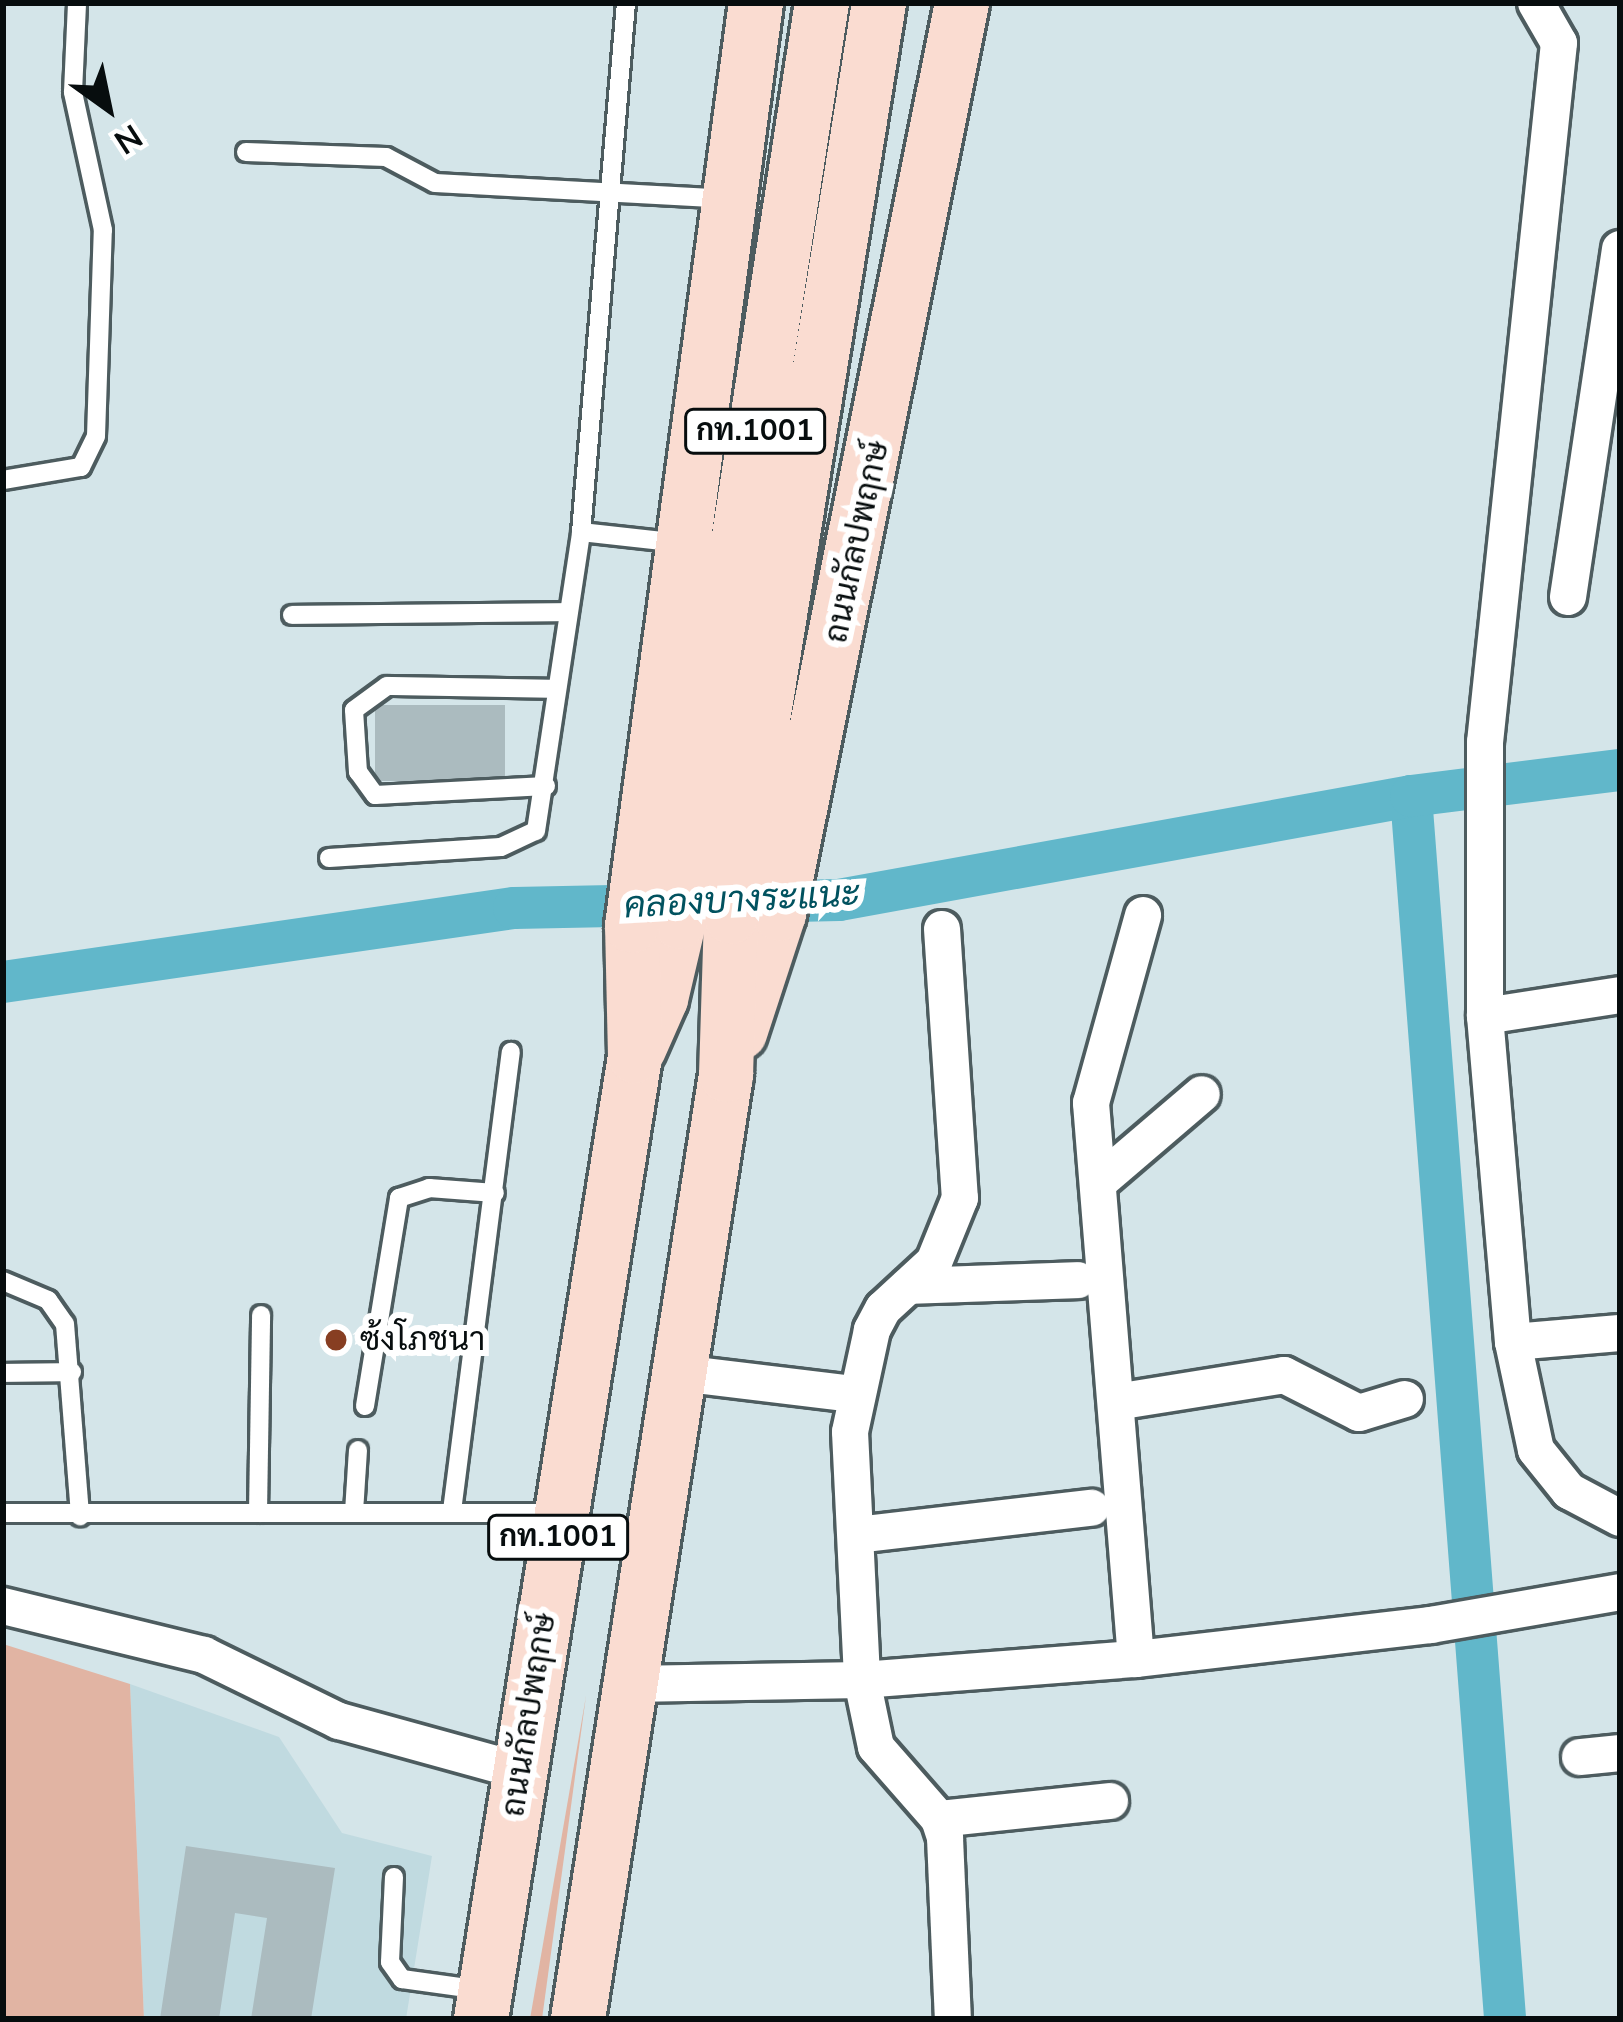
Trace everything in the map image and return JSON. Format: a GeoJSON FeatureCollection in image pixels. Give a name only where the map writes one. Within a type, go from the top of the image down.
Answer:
{"type":"FeatureCollection","features":[{"type":"Feature","properties":{"kind":"main road","name":"ถนนกัลปพฤกษ์"},"geometry":{"type":"LineString","coordinates":[[578,2019],[726,1075],[705,920],[664,858],[680,543],[755,3]]}},
{"type":"Feature","properties":{"kind":"main road","name":"ถนนกัลปพฤกษ์"},"geometry":{"type":"LineString","coordinates":[[664,858],[822,3]]}},
{"type":"Feature","properties":{"kind":"main road","name":"ถนนกัลปพฤกษ์"},"geometry":{"type":"LineString","coordinates":[[768,849],[879,3]]}},
{"type":"Feature","properties":{"kind":"main road","name":"ถนนกัลปพฤกษ์"},"geometry":{"type":"LineString","coordinates":[[484,2005],[635,1056],[705,920],[768,849],[962,3]]}},
{"type":"Feature","properties":{"kind":"street"},"geometry":{"type":"LineString","coordinates":[[1536,3],[1559,43],[1485,742],[1485,1016],[1513,1342],[1536,1450],[1569,1491],[1619,1514]]}},
{"type":"Feature","properties":{"kind":"street"},"geometry":{"type":"LineString","coordinates":[[1568,597],[1620,249]]}},
{"type":"Feature","properties":{"kind":"street"},"geometry":{"type":"LineString","coordinates":[[1136,1659],[1091,1102],[1143,915]]}},
{"type":"Feature","properties":{"kind":"street"},"geometry":{"type":"LineString","coordinates":[[942,928],[960,1198],[934,1262],[872,1330],[853,1394],[862,1680],[876,1748],[939,1819],[953,2019]]}},
{"type":"Feature","properties":{"kind":"street"},"geometry":{"type":"LineString","coordinates":[[1485,1016],[1620,995]]}},
{"type":"Feature","properties":{"kind":"street"},"geometry":{"type":"LineString","coordinates":[[1099,1182],[1202,1094]]}},
{"type":"Feature","properties":{"kind":"street"},"geometry":{"type":"LineString","coordinates":[[910,1286],[1078,1280]]}},
{"type":"Feature","properties":{"kind":"street"},"geometry":{"type":"LineString","coordinates":[[1513,1342],[1620,1333]]}},
{"type":"Feature","properties":{"kind":"street"},"geometry":{"type":"LineString","coordinates":[[680,1373],[853,1394]]}},
{"type":"Feature","properties":{"kind":"street"},"geometry":{"type":"LineString","coordinates":[[1116,1402],[1284,1375],[1359,1413],[1405,1399]]}},
{"type":"Feature","properties":{"kind":"street"},"geometry":{"type":"LineString","coordinates":[[856,1535],[1091,1508]]}},
{"type":"Feature","properties":{"kind":"street"},"geometry":{"type":"LineString","coordinates":[[630,1684],[862,1680],[1136,1659],[1431,1625],[1620,1592]]}},
{"type":"Feature","properties":{"kind":"street"},"geometry":{"type":"LineString","coordinates":[[3,1606],[204,1655],[339,1721],[520,1771]]}},
{"type":"Feature","properties":{"kind":"street"},"geometry":{"type":"LineString","coordinates":[[1580,1757],[1620,1753]]}},
{"type":"Feature","properties":{"kind":"street"},"geometry":{"type":"LineString","coordinates":[[939,1819],[1110,1801]]}},
{"type":"Feature","properties":{"kind":"lane"},"geometry":{"type":"LineString","coordinates":[[3,481],[81,467],[96,436],[103,230],[73,92],[77,3]]}},
{"type":"Feature","properties":{"kind":"lane"},"geometry":{"type":"LineString","coordinates":[[329,858],[501,847],[536,832],[580,532],[626,3]]}},
{"type":"Feature","properties":{"kind":"lane"},"geometry":{"type":"LineString","coordinates":[[245,152],[386,157],[435,183],[726,199]]}},
{"type":"Feature","properties":{"kind":"lane"},"geometry":{"type":"LineString","coordinates":[[580,532],[680,543]]}},
{"type":"Feature","properties":{"kind":"lane"},"geometry":{"type":"LineString","coordinates":[[292,615],[568,612]]}},
{"type":"Feature","properties":{"kind":"lane"},"geometry":{"type":"LineString","coordinates":[[546,786],[375,794],[358,772],[354,710],[387,686],[555,689]]}},
{"type":"Feature","properties":{"kind":"lane"},"geometry":{"type":"LineString","coordinates":[[452,1511],[511,1052]]}},
{"type":"Feature","properties":{"kind":"lane"},"geometry":{"type":"LineString","coordinates":[[364,1406],[399,1198],[429,1188],[495,1193]]}},
{"type":"Feature","properties":{"kind":"lane"},"geometry":{"type":"LineString","coordinates":[[3,1281],[48,1300],[65,1324],[80,1516]]}},
{"type":"Feature","properties":{"kind":"lane"},"geometry":{"type":"LineString","coordinates":[[258,1513],[261,1315]]}},
{"type":"Feature","properties":{"kind":"lane"},"geometry":{"type":"LineString","coordinates":[[3,1373],[72,1372]]}},
{"type":"Feature","properties":{"kind":"lane"},"geometry":{"type":"LineString","coordinates":[[355,1512],[358,1450]]}},
{"type":"Feature","properties":{"kind":"lane"},"geometry":{"type":"LineString","coordinates":[[3,1513],[562,1513]]}},
{"type":"Feature","properties":{"kind":"lane"},"geometry":{"type":"LineString","coordinates":[[394,1877],[391,1962],[402,1979],[484,2005]]}},
{"type":"Feature","properties":{"kind":"shaded area"},"geometry":{"type":"Polygon","coordinates":[[[3,1644],[130,1684],[144,2019],[3,2019],[3,1644]]]}},
{"type":"Feature","properties":{"kind":"shaded area"},"geometry":{"type":"Polygon","coordinates":[[[130,1684],[279,1737],[342,1833],[432,1856],[406,2019],[144,2019],[130,1684]]]}},
{"type":"Feature","properties":{"kind":"shaded area"},"geometry":{"type":"Polygon","coordinates":[[[586,1696],[542,2019],[530,2019],[586,1696]]]}},
{"type":"Feature","properties":{"kind":"building"},"geometry":{"type":"Polygon","coordinates":[[[375,705],[505,705],[505,781],[375,781],[375,705]]]}},
{"type":"Feature","properties":{"kind":"building"},"geometry":{"type":"Polygon","coordinates":[[[186,1846],[335,1868],[311,2019],[251,2019],[267,1918],[235,1913],[219,2019],[160,2019],[186,1846]]]}},
{"type":"Feature","properties":{"kind":"waterway","name":"คลองบางระแนะ"},"geometry":{"type":"LineString","coordinates":[[755,902],[839,900],[1411,796],[1620,770]]}},
{"type":"Feature","properties":{"kind":"waterway"},"geometry":{"type":"LineString","coordinates":[[1411,796],[1505,2019]]}},
{"type":"Feature","properties":{"kind":"waterway","name":"คลองบางระแนะ"},"geometry":{"type":"LineString","coordinates":[[3,982],[514,908],[662,905]]}},
{"type":"Feature","properties":{"kind":"place","name":"ซ้งโภชนา"},"geometry":{"type":"Point","coordinates":[336,1340]}}]}
